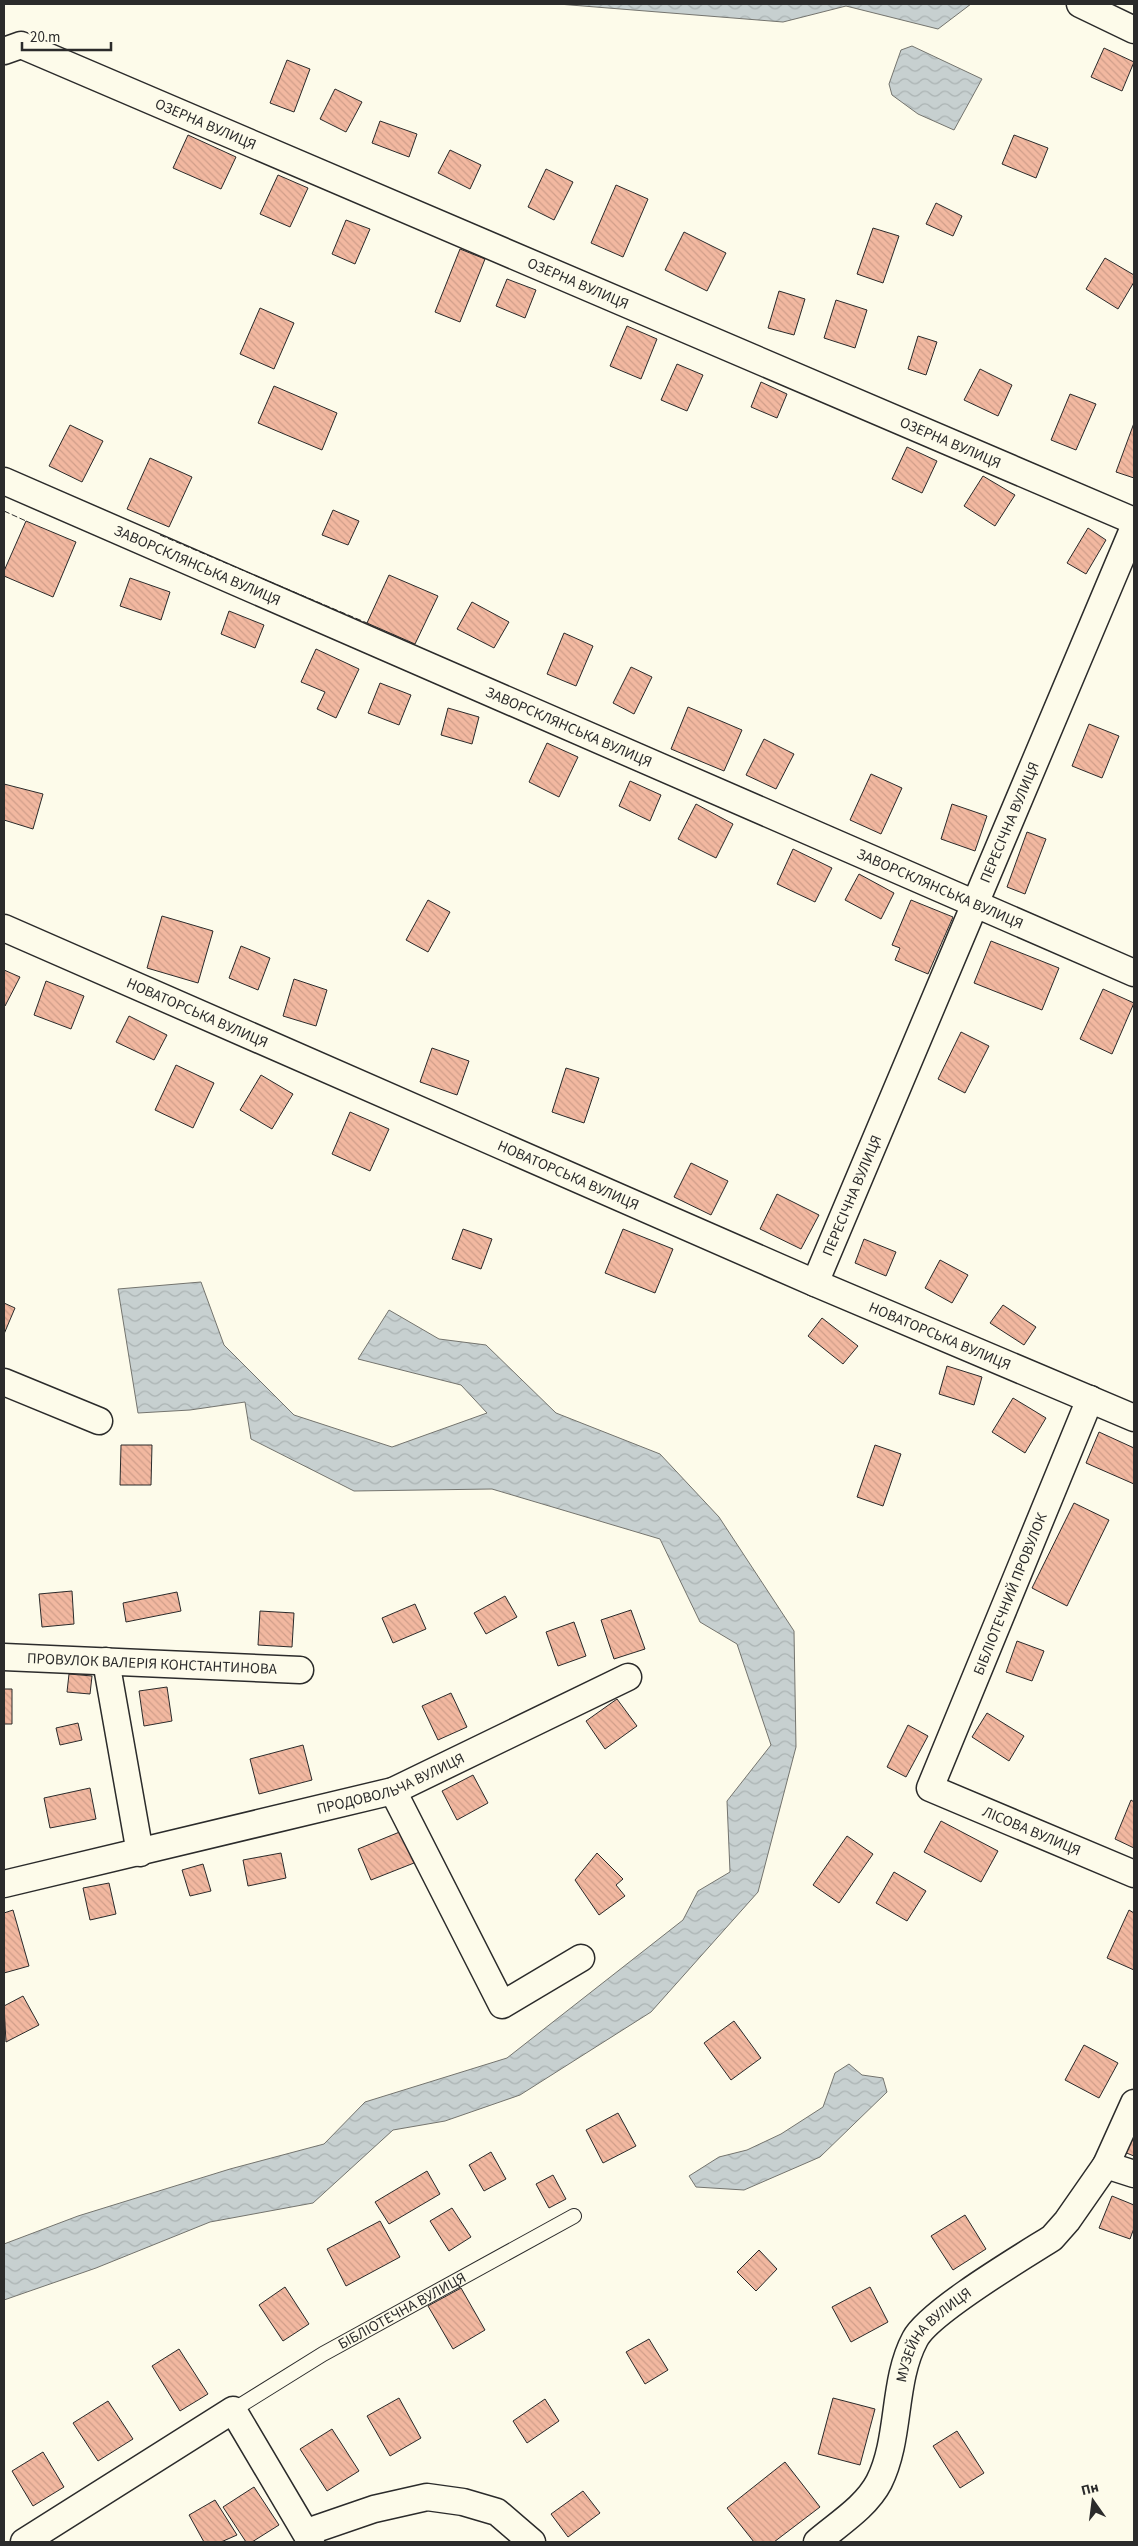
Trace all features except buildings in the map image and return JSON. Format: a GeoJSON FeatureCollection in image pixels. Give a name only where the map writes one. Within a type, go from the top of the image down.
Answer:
{"type":"FeatureCollection","features":[{"type":"Feature","properties":{"kind":"street"},"geometry":{"type":"LineString","coordinates":[[1080,4],[1134,30]]}},
{"type":"Feature","properties":{"kind":"street","name":"ОЗЕРНА ВУЛИЦЯ"},"geometry":{"type":"LineString","coordinates":[[12,48],[1134,521]]}},
{"type":"Feature","properties":{"kind":"street","name":"ЗАВОРСКЛЯНСЬКА ВУЛИЦЯ"},"geometry":{"type":"LineString","coordinates":[[4,481],[974,905],[1134,973]]}},
{"type":"Feature","properties":{"kind":"street","name":"ПЕРЕСІЧНА ВУЛИЦЯ"},"geometry":{"type":"LineString","coordinates":[[815,1283],[1134,527]]}},
{"type":"Feature","properties":{"kind":"street","name":"НОВАТОРСЬКА ВУЛИЦЯ"},"geometry":{"type":"LineString","coordinates":[[4,928],[815,1283],[1134,1418]]}},
{"type":"Feature","properties":{"kind":"street"},"geometry":{"type":"LineString","coordinates":[[4,1382],[99,1421]]}},
{"type":"Feature","properties":{"kind":"street","name":"БІБЛІОТЕЧНИЙ ПРОВУЛОК"},"geometry":{"type":"LineString","coordinates":[[930,1788],[1090,1399]]}},
{"type":"Feature","properties":{"kind":"street","name":"ПРОВУЛОК ВАЛЕРІЯ КОНСТАНТИНОВА"},"geometry":{"type":"LineString","coordinates":[[4,1657],[300,1670]]}},
{"type":"Feature","properties":{"kind":"street"},"geometry":{"type":"LineString","coordinates":[[106,1661],[140,1853]]}},
{"type":"Feature","properties":{"kind":"street","name":"ПРОДОВОЛЬЧА ВУЛИЦЯ"},"geometry":{"type":"LineString","coordinates":[[4,1884],[140,1853],[393,1790],[628,1678]]}},
{"type":"Feature","properties":{"kind":"street","name":"ЛІСОВА ВУЛИЦЯ"},"geometry":{"type":"LineString","coordinates":[[930,1788],[1134,1874]]}},
{"type":"Feature","properties":{"kind":"street"},"geometry":{"type":"LineString","coordinates":[[393,1790],[502,2005],[581,1958]]}},
{"type":"Feature","properties":{"kind":"street","name":"МУЗЕЙНА ВУЛИЦЯ"},"geometry":{"type":"LineString","coordinates":[[817,2542],[866,2501],[878,2483],[886,2465],[908,2357],[916,2337],[932,2318],[1052,2238],[1106,2165],[1134,2103]]}},
{"type":"Feature","properties":{"kind":"street"},"geometry":{"type":"LineString","coordinates":[[1106,2165],[1134,2174]]}},
{"type":"Feature","properties":{"kind":"street"},"geometry":{"type":"LineString","coordinates":[[233,2410],[309,2537],[374,2508],[427,2497],[463,2502],[497,2512],[532,2542]]}},
{"type":"Feature","properties":{"kind":"street","name":"БІБЛІОТЕЧНА ВУЛИЦЯ"},"geometry":{"type":"LineString","coordinates":[[24,2542],[233,2410]]}},
{"type":"Feature","properties":{"kind":"lane","name":"БІБЛІОТЕЧНА ВУЛИЦЯ"},"geometry":{"type":"LineString","coordinates":[[233,2410],[323,2354],[574,2216]]}},
{"type":"Feature","properties":{"kind":"water"},"geometry":{"type":"Polygon","coordinates":[[[558,4],[971,4],[938,29],[846,6],[783,22],[558,4]]]}},
{"type":"Feature","properties":{"kind":"water"},"geometry":{"type":"Polygon","coordinates":[[[912,46],[982,79],[954,130],[918,114],[892,95],[889,84],[901,50],[912,46]]]}},
{"type":"Feature","properties":{"kind":"water"},"geometry":{"type":"Polygon","coordinates":[[[201,1282],[224,1345],[294,1415],[392,1447],[487,1413],[461,1385],[358,1359],[389,1310],[439,1339],[486,1345],[556,1413],[660,1454],[719,1517],[794,1631],[796,1747],[758,1892],[651,2012],[520,2095],[445,2121],[393,2130],[313,2203],[210,2222],[96,2268],[4,2300],[4,2244],[78,2216],[230,2169],[324,2144],[365,2102],[507,2058],[683,1920],[698,1891],[730,1872],[727,1801],[771,1745],[737,1644],[700,1622],[660,1539],[492,1489],[354,1491],[251,1439],[245,1402],[190,1410],[138,1413],[118,1289],[201,1282]]]}},
{"type":"Feature","properties":{"kind":"water"},"geometry":{"type":"Polygon","coordinates":[[[849,2064],[862,2075],[883,2078],[887,2092],[820,2157],[744,2190],[696,2187],[689,2176],[719,2157],[747,2150],[781,2134],[823,2107],[835,2073],[849,2064]]]}},
{"type":"Feature","properties":{"kind":"fence"},"geometry":{"type":"LineString","coordinates":[[4,511],[26,521]]}},
{"type":"Feature","properties":{"kind":"fence"},"geometry":{"type":"LineString","coordinates":[[160,535],[367,623]]}}]}
